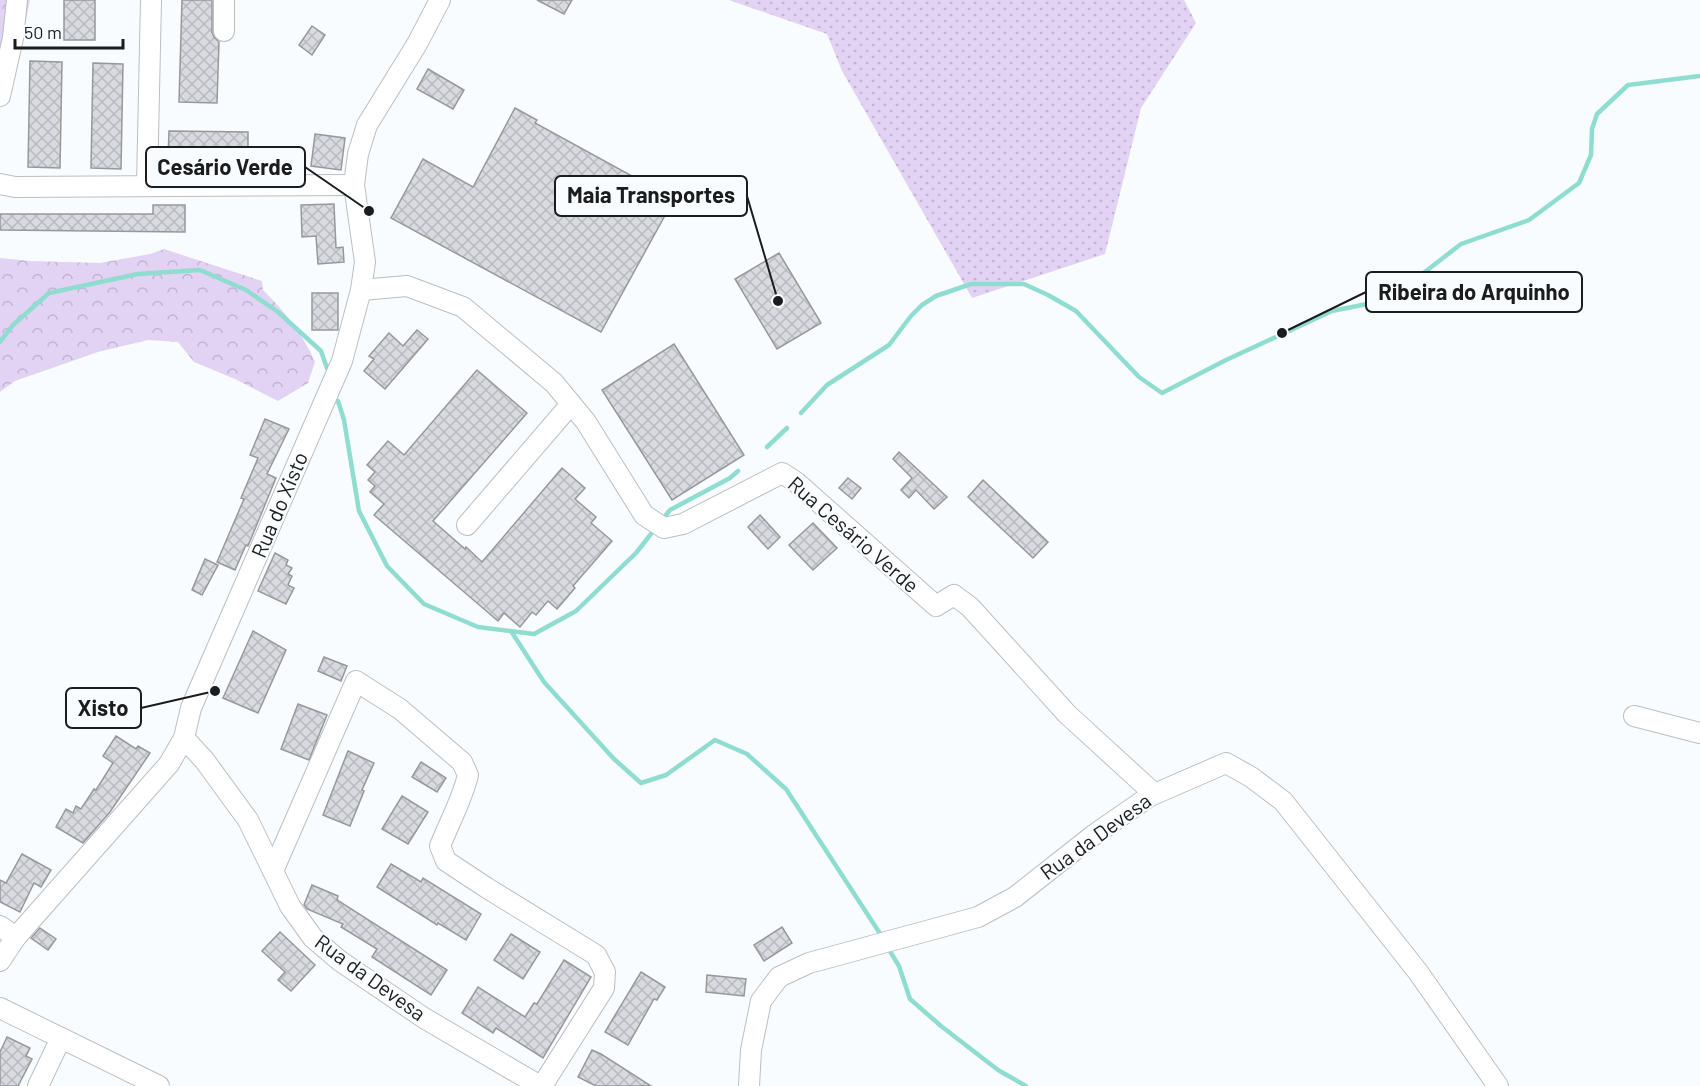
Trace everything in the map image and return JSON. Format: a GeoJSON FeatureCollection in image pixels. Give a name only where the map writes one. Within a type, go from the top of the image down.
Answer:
{"type":"FeatureCollection","features":[{"type":"Feature","properties":{"kind":"street"},"geometry":{"type":"LineString","coordinates":[[0,96],[13,38],[17,0]]}},
{"type":"Feature","properties":{"kind":"street"},"geometry":{"type":"LineString","coordinates":[[147,185],[151,0]]}},
{"type":"Feature","properties":{"kind":"street"},"geometry":{"type":"LineString","coordinates":[[224,0],[224,31]]}},
{"type":"Feature","properties":{"kind":"street","name":"Rua do Xisto"},"geometry":{"type":"LineString","coordinates":[[0,962],[8,932],[169,764],[184,738],[191,708],[342,361],[361,290],[365,262],[354,185],[358,154],[367,125],[417,44],[440,0]]}},
{"type":"Feature","properties":{"kind":"street"},"geometry":{"type":"LineString","coordinates":[[0,184],[15,187],[354,185]]}},
{"type":"Feature","properties":{"kind":"street","name":"Rua Cesário Verde"},"geometry":{"type":"LineString","coordinates":[[361,290],[407,286],[464,307],[554,382],[586,422],[644,515],[664,528],[683,524],[782,473],[796,482],[936,606],[954,595],[970,607],[1067,714],[1153,794]]}},
{"type":"Feature","properties":{"kind":"street"},"geometry":{"type":"LineString","coordinates":[[467,525],[572,404]]}},
{"type":"Feature","properties":{"kind":"street"},"geometry":{"type":"LineString","coordinates":[[273,871],[356,681],[400,708],[462,762],[468,775],[465,789],[440,846],[446,861],[596,955],[605,972],[604,988],[541,1086]]}},
{"type":"Feature","properties":{"kind":"street"},"geometry":{"type":"LineString","coordinates":[[1634,716],[1700,733]]}},
{"type":"Feature","properties":{"kind":"street","name":"Rua da Devesa"},"geometry":{"type":"LineString","coordinates":[[184,738],[205,761],[248,820],[290,906],[313,938],[340,962],[424,1018],[541,1086]]}},
{"type":"Feature","properties":{"kind":"street","name":"Rua da Devesa"},"geometry":{"type":"LineString","coordinates":[[749,1086],[751,1050],[761,1001],[779,976],[809,963],[978,917],[1015,897],[1095,834],[1153,794],[1226,763],[1251,777],[1283,801],[1418,972],[1498,1086]]}},
{"type":"Feature","properties":{"kind":"street"},"geometry":{"type":"LineString","coordinates":[[0,1008],[159,1086]]}},
{"type":"Feature","properties":{"kind":"street"},"geometry":{"type":"LineString","coordinates":[[38,1086],[61,1038]]}},
{"type":"Feature","properties":{"kind":"green space"},"geometry":{"type":"Polygon","coordinates":[[[0,0],[30,0],[19,54],[0,100],[0,0]]]}},
{"type":"Feature","properties":{"kind":"green space"},"geometry":{"type":"Polygon","coordinates":[[[729,0],[1184,0],[1196,23],[1141,108],[1105,254],[972,298],[842,71],[827,34],[729,0]]]}},
{"type":"Feature","properties":{"kind":"green space"},"geometry":{"type":"Polygon","coordinates":[[[164,249],[262,281],[263,290],[293,324],[315,362],[308,383],[278,401],[235,379],[194,362],[178,342],[148,340],[98,352],[15,381],[0,392],[0,258],[100,263],[150,254],[164,249]]]}},
{"type":"Feature","properties":{"kind":"building"},"geometry":{"type":"Polygon","coordinates":[[[64,0],[95,0],[95,40],[64,40],[64,0]]]}},
{"type":"Feature","properties":{"kind":"building"},"geometry":{"type":"Polygon","coordinates":[[[182,0],[212,0],[212,32],[219,42],[217,103],[179,102],[182,0]]]}},
{"type":"Feature","properties":{"kind":"building"},"geometry":{"type":"Polygon","coordinates":[[[537,0],[572,0],[564,14],[537,0]]]}},
{"type":"Feature","properties":{"kind":"building"},"geometry":{"type":"Polygon","coordinates":[[[312,26],[325,35],[312,55],[299,45],[312,26]]]}},
{"type":"Feature","properties":{"kind":"building"},"geometry":{"type":"Polygon","coordinates":[[[30,61],[62,62],[60,168],[28,167],[30,61]]]}},
{"type":"Feature","properties":{"kind":"building"},"geometry":{"type":"Polygon","coordinates":[[[93,63],[123,64],[121,169],[91,168],[93,63]]]}},
{"type":"Feature","properties":{"kind":"building"},"geometry":{"type":"Polygon","coordinates":[[[428,69],[464,90],[453,109],[417,89],[428,69]]]}},
{"type":"Feature","properties":{"kind":"building"},"geometry":{"type":"Polygon","coordinates":[[[515,108],[537,120],[535,123],[674,199],[601,332],[391,218],[423,159],[473,187],[515,108]]]}},
{"type":"Feature","properties":{"kind":"building"},"geometry":{"type":"Polygon","coordinates":[[[169,131],[248,132],[248,160],[168,159],[169,131]]]}},
{"type":"Feature","properties":{"kind":"building"},"geometry":{"type":"Polygon","coordinates":[[[315,134],[345,138],[341,170],[311,166],[315,134]]]}},
{"type":"Feature","properties":{"kind":"building"},"geometry":{"type":"Polygon","coordinates":[[[334,204],[336,248],[343,247],[344,262],[318,264],[316,236],[302,237],[301,205],[334,204]]]}},
{"type":"Feature","properties":{"kind":"building"},"geometry":{"type":"Polygon","coordinates":[[[153,205],[185,205],[185,232],[0,230],[0,214],[153,214],[153,205]]]}},
{"type":"Feature","properties":{"kind":"building"},"geometry":{"type":"Polygon","coordinates":[[[779,253],[821,323],[777,349],[735,279],[779,253]]]}},
{"type":"Feature","properties":{"kind":"building"},"geometry":{"type":"Polygon","coordinates":[[[312,293],[338,293],[338,330],[312,330],[312,293]]]}},
{"type":"Feature","properties":{"kind":"building"},"geometry":{"type":"Polygon","coordinates":[[[417,330],[428,339],[385,389],[364,371],[374,359],[369,356],[389,333],[403,346],[417,330]]]}},
{"type":"Feature","properties":{"kind":"building"},"geometry":{"type":"Polygon","coordinates":[[[674,344],[744,455],[672,500],[602,390],[674,344]]]}},
{"type":"Feature","properties":{"kind":"building"},"geometry":{"type":"Polygon","coordinates":[[[477,370],[527,413],[433,521],[482,562],[562,468],[585,488],[575,499],[596,517],[591,523],[612,541],[573,586],[575,588],[557,609],[548,601],[536,615],[532,612],[520,627],[504,613],[498,621],[374,515],[384,504],[370,492],[375,486],[368,480],[375,472],[367,465],[388,441],[404,455],[477,370]]]}},
{"type":"Feature","properties":{"kind":"building"},"geometry":{"type":"Polygon","coordinates":[[[265,419],[289,429],[267,474],[276,478],[248,546],[246,545],[235,570],[217,562],[244,499],[241,498],[258,458],[250,455],[265,419]]]}},
{"type":"Feature","properties":{"kind":"building"},"geometry":{"type":"Polygon","coordinates":[[[899,452],[947,497],[934,509],[916,490],[909,498],[901,490],[912,478],[893,459],[899,452]]]}},
{"type":"Feature","properties":{"kind":"building"},"geometry":{"type":"Polygon","coordinates":[[[848,478],[861,488],[852,499],[839,488],[848,478]]]}},
{"type":"Feature","properties":{"kind":"building"},"geometry":{"type":"Polygon","coordinates":[[[983,480],[1048,542],[1033,558],[968,497],[983,480]]]}},
{"type":"Feature","properties":{"kind":"building"},"geometry":{"type":"Polygon","coordinates":[[[760,515],[780,537],[768,549],[748,527],[760,515]]]}},
{"type":"Feature","properties":{"kind":"building"},"geometry":{"type":"Polygon","coordinates":[[[813,523],[837,548],[813,570],[789,545],[813,523]]]}},
{"type":"Feature","properties":{"kind":"building"},"geometry":{"type":"Polygon","coordinates":[[[275,553],[288,560],[286,565],[292,568],[288,574],[292,576],[288,585],[294,588],[286,604],[258,591],[275,553]]]}},
{"type":"Feature","properties":{"kind":"building"},"geometry":{"type":"Polygon","coordinates":[[[205,559],[218,565],[202,595],[192,590],[205,559]]]}},
{"type":"Feature","properties":{"kind":"building"},"geometry":{"type":"Polygon","coordinates":[[[253,631],[286,650],[258,713],[223,698],[253,631]]]}},
{"type":"Feature","properties":{"kind":"building"},"geometry":{"type":"Polygon","coordinates":[[[324,657],[347,666],[341,681],[318,671],[324,657]]]}},
{"type":"Feature","properties":{"kind":"building"},"geometry":{"type":"Polygon","coordinates":[[[298,704],[327,715],[309,760],[281,749],[298,704]]]}},
{"type":"Feature","properties":{"kind":"building"},"geometry":{"type":"Polygon","coordinates":[[[116,736],[136,749],[138,746],[150,753],[110,812],[83,843],[56,827],[66,809],[73,813],[76,806],[81,809],[94,789],[96,790],[113,763],[103,756],[116,736]]]}},
{"type":"Feature","properties":{"kind":"building"},"geometry":{"type":"Polygon","coordinates":[[[348,751],[374,763],[350,826],[323,815],[348,751]]]}},
{"type":"Feature","properties":{"kind":"building"},"geometry":{"type":"Polygon","coordinates":[[[421,762],[446,778],[437,792],[412,777],[421,762]]]}},
{"type":"Feature","properties":{"kind":"building"},"geometry":{"type":"Polygon","coordinates":[[[402,796],[428,812],[408,844],[382,829],[402,796]]]}},
{"type":"Feature","properties":{"kind":"building"},"geometry":{"type":"Polygon","coordinates":[[[22,854],[51,870],[41,887],[34,883],[20,912],[0,902],[0,880],[6,883],[22,854]]]}},
{"type":"Feature","properties":{"kind":"building"},"geometry":{"type":"Polygon","coordinates":[[[391,864],[421,882],[423,878],[481,914],[466,940],[438,923],[437,925],[377,887],[391,864]]]}},
{"type":"Feature","properties":{"kind":"building"},"geometry":{"type":"Polygon","coordinates":[[[312,885],[338,896],[337,900],[447,970],[431,995],[372,957],[377,949],[341,927],[343,924],[307,909],[304,905],[312,885]]]}},
{"type":"Feature","properties":{"kind":"building"},"geometry":{"type":"Polygon","coordinates":[[[782,927],[792,943],[764,961],[754,945],[782,927]]]}},
{"type":"Feature","properties":{"kind":"building"},"geometry":{"type":"Polygon","coordinates":[[[40,928],[56,939],[48,950],[31,938],[40,928]]]}},
{"type":"Feature","properties":{"kind":"building"},"geometry":{"type":"Polygon","coordinates":[[[280,932],[315,965],[291,991],[278,980],[285,972],[262,951],[280,932]]]}},
{"type":"Feature","properties":{"kind":"building"},"geometry":{"type":"Polygon","coordinates":[[[511,934],[540,952],[523,979],[494,960],[511,934]]]}},
{"type":"Feature","properties":{"kind":"building"},"geometry":{"type":"Polygon","coordinates":[[[564,960],[591,977],[543,1058],[496,1028],[493,1033],[462,1013],[478,987],[525,1017],[534,1003],[537,1004],[564,960]]]}},
{"type":"Feature","properties":{"kind":"building"},"geometry":{"type":"Polygon","coordinates":[[[641,972],[665,987],[657,1000],[654,999],[628,1045],[605,1032],[641,972]]]}},
{"type":"Feature","properties":{"kind":"building"},"geometry":{"type":"Polygon","coordinates":[[[707,975],[746,979],[744,996],[706,992],[707,975]]]}},
{"type":"Feature","properties":{"kind":"building"},"geometry":{"type":"Polygon","coordinates":[[[7,1037],[30,1048],[26,1056],[32,1059],[18,1086],[0,1086],[0,1052],[7,1037]]]}},
{"type":"Feature","properties":{"kind":"building"},"geometry":{"type":"Polygon","coordinates":[[[592,1050],[651,1086],[596,1086],[578,1077],[592,1050]]]}},
{"type":"Feature","properties":{"kind":"waterway"},"geometry":{"type":"LineString","coordinates":[[801,413],[827,385],[889,345],[922,305],[936,296],[971,284],[1024,284],[1048,295],[1076,311],[1139,377],[1162,393],[1226,360],[1332,311],[1387,300],[1461,244],[1529,220],[1579,183],[1591,155],[1592,129],[1597,114],[1628,85],[1700,76]]}},
{"type":"Feature","properties":{"kind":"waterway"},"geometry":{"type":"LineString","coordinates":[[0,342],[13,325],[49,293],[138,274],[200,270],[246,290],[278,312],[321,351],[327,368]]}},
{"type":"Feature","properties":{"kind":"waterway"},"geometry":{"type":"LineString","coordinates":[[338,401],[344,420],[359,511],[387,566],[424,604],[478,627],[534,634],[576,611],[636,553],[651,534]]}},
{"type":"Feature","properties":{"kind":"waterway"},"geometry":{"type":"LineString","coordinates":[[767,447],[787,428]]}},
{"type":"Feature","properties":{"kind":"waterway"},"geometry":{"type":"LineString","coordinates":[[666,515],[670,510],[730,478],[738,471]]}},
{"type":"Feature","properties":{"kind":"waterway"},"geometry":{"type":"LineString","coordinates":[[511,631],[544,682],[614,759],[641,783],[666,775],[715,740],[747,754],[786,789],[879,932]]}},
{"type":"Feature","properties":{"kind":"waterway"},"geometry":{"type":"LineString","coordinates":[[891,953],[899,966],[910,999],[998,1070],[1026,1086]]}},
{"type":"Feature","properties":{"kind":"place","name":"Cesário Verde"},"geometry":{"type":"Point","coordinates":[369,211]}},
{"type":"Feature","properties":{"kind":"place","name":"Maia Transportes"},"geometry":{"type":"Point","coordinates":[778,301]}},
{"type":"Feature","properties":{"kind":"place","name":"Ribeira do Arquinho"},"geometry":{"type":"Point","coordinates":[1282,333]}},
{"type":"Feature","properties":{"kind":"place","name":"Xisto"},"geometry":{"type":"Point","coordinates":[215,691]}}]}
